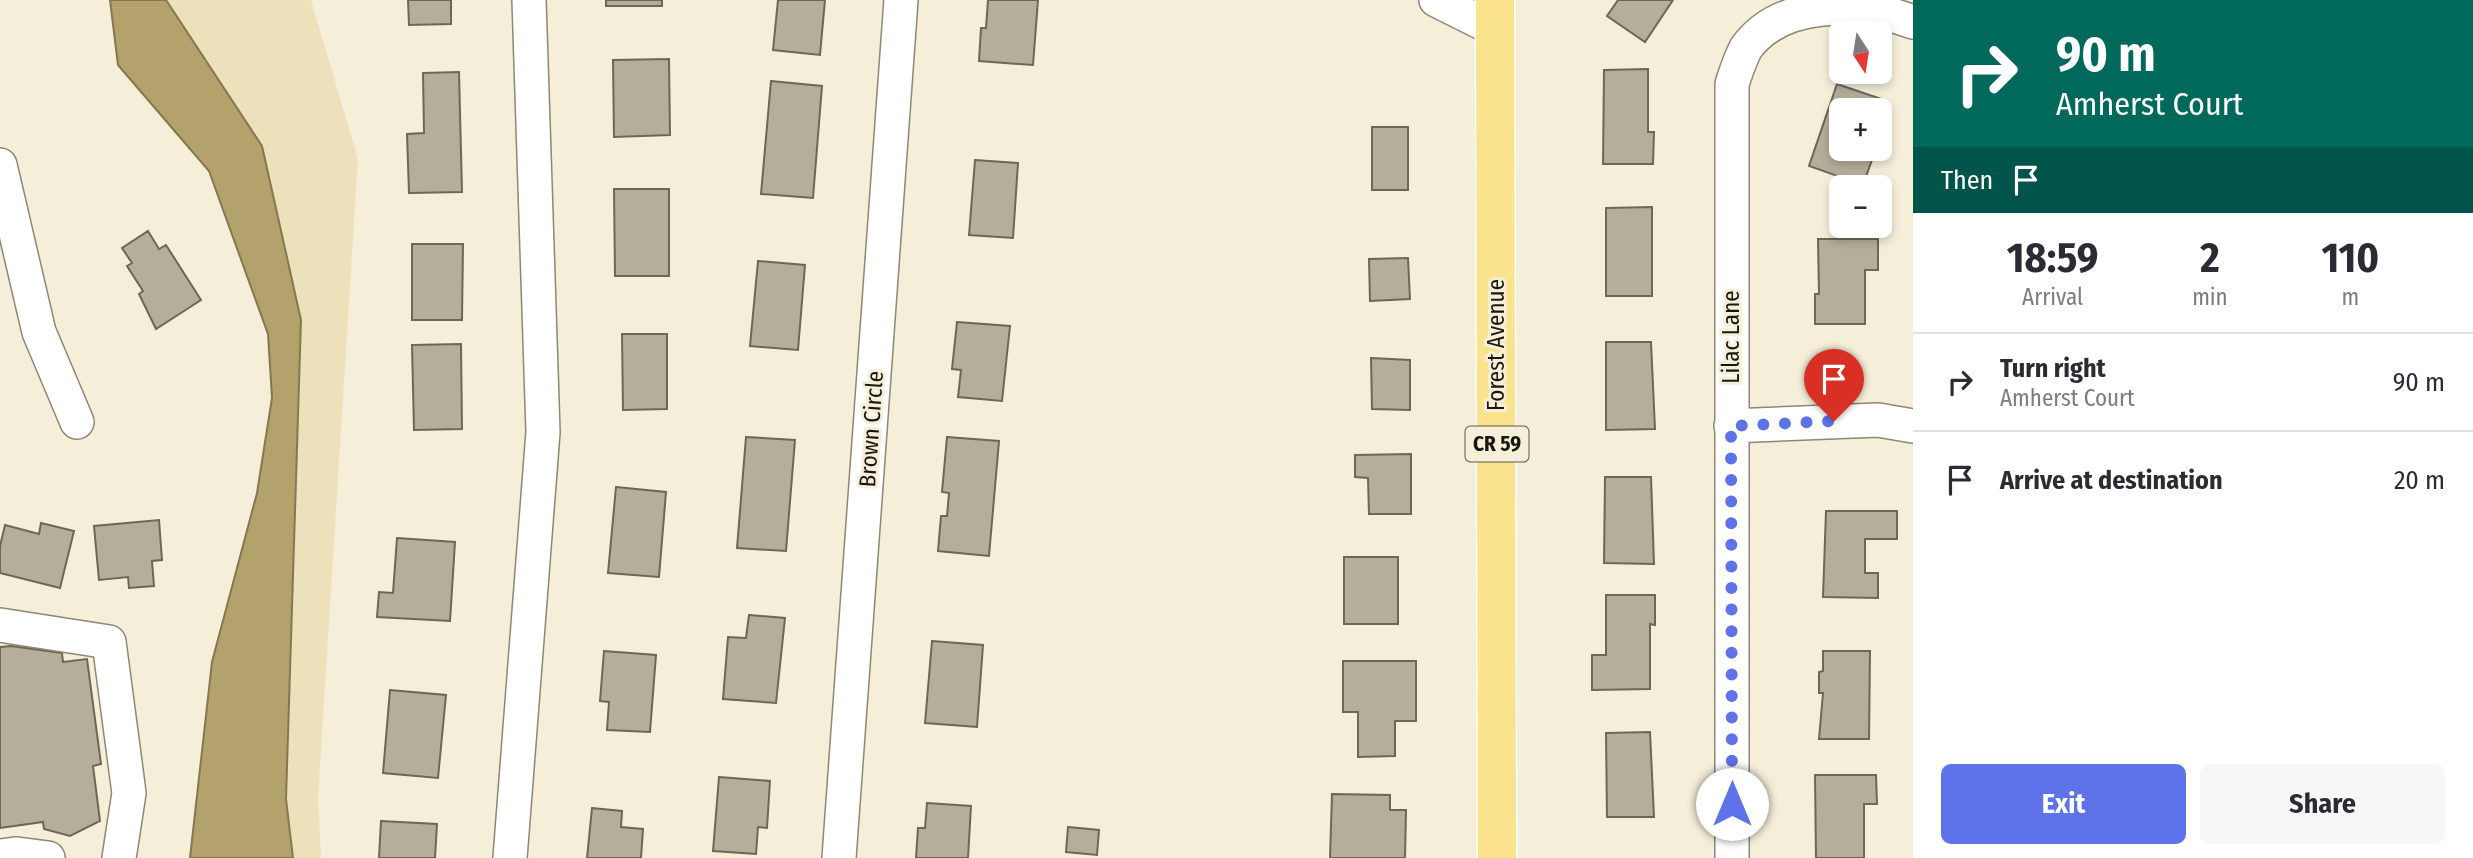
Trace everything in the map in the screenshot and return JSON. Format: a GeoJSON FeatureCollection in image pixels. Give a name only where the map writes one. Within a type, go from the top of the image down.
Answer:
{"type":"FeatureCollection","features":[{"type":"Feature","properties":{"kind":"main road","name":"Forest Avenue"},"geometry":{"type":"LineString","coordinates":[[1495,15],[1497,858]]}},
{"type":"Feature","properties":{"kind":"street"},"geometry":{"type":"LineString","coordinates":[[510,858],[543,432],[529,0]]}},
{"type":"Feature","properties":{"kind":"street","name":"Brown Circle"},"geometry":{"type":"LineString","coordinates":[[839,858],[901,0]]}},
{"type":"Feature","properties":{"kind":"street"},"geometry":{"type":"LineString","coordinates":[[1436,0],[1495,15]]}},
{"type":"Feature","properties":{"kind":"street","name":"Lilac Lane"},"geometry":{"type":"LineString","coordinates":[[1732,858],[1732,84],[1746,47],[1770,21],[1802,4],[1838,1],[1870,6],[1913,22]]}},
{"type":"Feature","properties":{"kind":"street"},"geometry":{"type":"LineString","coordinates":[[0,165],[40,332],[77,422]]}},
{"type":"Feature","properties":{"kind":"street"},"geometry":{"type":"LineString","coordinates":[[1731,426],[1878,420],[1913,426]]}},
{"type":"Feature","properties":{"kind":"street"},"geometry":{"type":"LineString","coordinates":[[0,625],[109,642],[130,793],[119,858]]}},
{"type":"Feature","properties":{"kind":"street"},"geometry":{"type":"LineString","coordinates":[[0,856],[17,854],[48,858]]}},
{"type":"Feature","properties":{"kind":"shaded area"},"geometry":{"type":"Polygon","coordinates":[[[110,0],[166,0],[262,146],[301,320],[286,799],[293,858],[190,858],[212,662],[257,493],[272,398],[268,334],[209,171],[118,65],[110,0]]]}},
{"type":"Feature","properties":{"kind":"shaded area"},"geometry":{"type":"Polygon","coordinates":[[[166,0],[311,0],[358,159],[318,798],[321,858],[293,858],[286,799],[301,320],[262,146],[166,0]]]}},
{"type":"Feature","properties":{"kind":"building"},"geometry":{"type":"Polygon","coordinates":[[[408,0],[451,0],[451,24],[409,25],[408,0]]]}},
{"type":"Feature","properties":{"kind":"building"},"geometry":{"type":"Polygon","coordinates":[[[606,0],[662,0],[662,6],[606,6],[606,0]]]}},
{"type":"Feature","properties":{"kind":"building"},"geometry":{"type":"Polygon","coordinates":[[[778,0],[825,0],[820,55],[773,50],[778,0]]]}},
{"type":"Feature","properties":{"kind":"building"},"geometry":{"type":"Polygon","coordinates":[[[988,0],[1038,0],[1033,65],[979,61],[981,28],[986,28],[988,0]]]}},
{"type":"Feature","properties":{"kind":"building"},"geometry":{"type":"Polygon","coordinates":[[[1618,0],[1673,0],[1645,42],[1607,16],[1618,0]]]}},
{"type":"Feature","properties":{"kind":"building"},"geometry":{"type":"Polygon","coordinates":[[[669,59],[670,135],[614,137],[613,60],[669,59]]]}},
{"type":"Feature","properties":{"kind":"building"},"geometry":{"type":"Polygon","coordinates":[[[1648,69],[1648,132],[1654,132],[1653,164],[1603,164],[1604,70],[1648,69]]]}},
{"type":"Feature","properties":{"kind":"building"},"geometry":{"type":"Polygon","coordinates":[[[459,72],[462,192],[409,193],[407,134],[424,133],[423,73],[459,72]]]}},
{"type":"Feature","properties":{"kind":"building"},"geometry":{"type":"Polygon","coordinates":[[[771,81],[822,86],[813,198],[761,194],[771,81]]]}},
{"type":"Feature","properties":{"kind":"building"},"geometry":{"type":"Polygon","coordinates":[[[1837,84],[1878,98],[1832,98],[1837,84]]]}},
{"type":"Feature","properties":{"kind":"building"},"geometry":{"type":"Polygon","coordinates":[[[1829,107],[1829,161],[1872,161],[1867,175],[1835,175],[1809,166],[1829,107]]]}},
{"type":"Feature","properties":{"kind":"building"},"geometry":{"type":"Polygon","coordinates":[[[1372,127],[1408,127],[1408,190],[1372,190],[1372,127]]]}},
{"type":"Feature","properties":{"kind":"building"},"geometry":{"type":"Polygon","coordinates":[[[975,160],[1018,163],[1013,238],[969,235],[975,160]]]}},
{"type":"Feature","properties":{"kind":"building"},"geometry":{"type":"Polygon","coordinates":[[[614,189],[669,189],[669,276],[615,276],[614,189]]]}},
{"type":"Feature","properties":{"kind":"building"},"geometry":{"type":"Polygon","coordinates":[[[1652,207],[1652,296],[1606,296],[1606,208],[1652,207]]]}},
{"type":"Feature","properties":{"kind":"building"},"geometry":{"type":"Polygon","coordinates":[[[148,231],[159,249],[166,245],[201,300],[156,329],[139,294],[143,291],[127,266],[132,263],[122,248],[148,231]]]}},
{"type":"Feature","properties":{"kind":"building"},"geometry":{"type":"Polygon","coordinates":[[[1818,239],[1878,239],[1878,270],[1865,270],[1865,324],[1815,324],[1815,294],[1819,294],[1818,239]]]}},
{"type":"Feature","properties":{"kind":"building"},"geometry":{"type":"Polygon","coordinates":[[[412,244],[463,244],[462,320],[412,320],[412,244]]]}},
{"type":"Feature","properties":{"kind":"building"},"geometry":{"type":"Polygon","coordinates":[[[1408,258],[1410,299],[1370,301],[1369,259],[1408,258]]]}},
{"type":"Feature","properties":{"kind":"building"},"geometry":{"type":"Polygon","coordinates":[[[758,261],[805,265],[798,350],[750,346],[758,261]]]}},
{"type":"Feature","properties":{"kind":"building"},"geometry":{"type":"Polygon","coordinates":[[[957,322],[1010,326],[1002,401],[958,397],[961,370],[952,369],[957,322]]]}},
{"type":"Feature","properties":{"kind":"building"},"geometry":{"type":"Polygon","coordinates":[[[622,334],[667,334],[667,409],[623,410],[622,334]]]}},
{"type":"Feature","properties":{"kind":"building"},"geometry":{"type":"Polygon","coordinates":[[[1606,342],[1651,342],[1655,429],[1606,430],[1606,342]]]}},
{"type":"Feature","properties":{"kind":"building"},"geometry":{"type":"Polygon","coordinates":[[[461,344],[462,429],[414,430],[412,345],[461,344]]]}},
{"type":"Feature","properties":{"kind":"building"},"geometry":{"type":"Polygon","coordinates":[[[1371,358],[1410,360],[1410,410],[1372,409],[1371,358]]]}},
{"type":"Feature","properties":{"kind":"building"},"geometry":{"type":"Polygon","coordinates":[[[746,437],[795,440],[786,551],[737,548],[746,437]]]}},
{"type":"Feature","properties":{"kind":"building"},"geometry":{"type":"Polygon","coordinates":[[[947,437],[999,441],[989,556],[938,551],[941,516],[947,516],[949,493],[942,492],[947,437]]]}},
{"type":"Feature","properties":{"kind":"building"},"geometry":{"type":"Polygon","coordinates":[[[1411,454],[1411,514],[1369,514],[1368,478],[1355,477],[1355,455],[1411,454]]]}},
{"type":"Feature","properties":{"kind":"building"},"geometry":{"type":"Polygon","coordinates":[[[1605,477],[1651,477],[1654,564],[1604,563],[1605,477]]]}},
{"type":"Feature","properties":{"kind":"building"},"geometry":{"type":"Polygon","coordinates":[[[616,487],[666,492],[659,577],[608,573],[616,487]]]}},
{"type":"Feature","properties":{"kind":"building"},"geometry":{"type":"Polygon","coordinates":[[[1826,511],[1897,511],[1897,539],[1865,539],[1865,573],[1878,573],[1878,598],[1823,597],[1826,511]]]}},
{"type":"Feature","properties":{"kind":"building"},"geometry":{"type":"Polygon","coordinates":[[[159,520],[162,560],[152,561],[154,586],[129,588],[128,577],[99,580],[94,526],[159,520]]]}},
{"type":"Feature","properties":{"kind":"building"},"geometry":{"type":"Polygon","coordinates":[[[41,523],[74,531],[60,588],[0,573],[0,546],[5,525],[39,534],[41,523]]]}},
{"type":"Feature","properties":{"kind":"building"},"geometry":{"type":"Polygon","coordinates":[[[397,538],[455,542],[450,621],[377,617],[379,592],[393,593],[397,538]]]}},
{"type":"Feature","properties":{"kind":"building"},"geometry":{"type":"Polygon","coordinates":[[[1344,557],[1398,557],[1398,624],[1344,624],[1344,557]]]}},
{"type":"Feature","properties":{"kind":"building"},"geometry":{"type":"Polygon","coordinates":[[[1606,595],[1655,595],[1655,625],[1650,624],[1650,689],[1592,690],[1592,655],[1606,655],[1606,595]]]}},
{"type":"Feature","properties":{"kind":"building"},"geometry":{"type":"Polygon","coordinates":[[[749,615],[785,618],[776,703],[723,699],[728,637],[746,638],[749,615]]]}},
{"type":"Feature","properties":{"kind":"building"},"geometry":{"type":"Polygon","coordinates":[[[932,641],[983,645],[977,727],[925,723],[932,641]]]}},
{"type":"Feature","properties":{"kind":"building"},"geometry":{"type":"Polygon","coordinates":[[[0,647],[62,653],[63,662],[87,659],[101,764],[93,766],[100,821],[70,836],[44,829],[43,822],[0,828],[0,647]]]}},
{"type":"Feature","properties":{"kind":"building"},"geometry":{"type":"Polygon","coordinates":[[[604,651],[656,655],[650,732],[607,730],[609,702],[600,701],[604,651]]]}},
{"type":"Feature","properties":{"kind":"building"},"geometry":{"type":"Polygon","coordinates":[[[1823,651],[1870,651],[1869,739],[1819,739],[1823,693],[1819,693],[1819,672],[1823,671],[1823,651]]]}},
{"type":"Feature","properties":{"kind":"building"},"geometry":{"type":"Polygon","coordinates":[[[1343,661],[1416,661],[1416,721],[1395,721],[1395,756],[1358,757],[1358,712],[1343,712],[1343,661]]]}},
{"type":"Feature","properties":{"kind":"building"},"geometry":{"type":"Polygon","coordinates":[[[390,690],[446,695],[438,778],[383,773],[390,690]]]}},
{"type":"Feature","properties":{"kind":"building"},"geometry":{"type":"Polygon","coordinates":[[[1650,732],[1654,817],[1607,817],[1606,733],[1650,732]]]}},
{"type":"Feature","properties":{"kind":"building"},"geometry":{"type":"Polygon","coordinates":[[[1815,775],[1876,775],[1877,804],[1864,804],[1864,858],[1816,858],[1815,775]]]}},
{"type":"Feature","properties":{"kind":"building"},"geometry":{"type":"Polygon","coordinates":[[[719,777],[770,781],[767,828],[758,827],[756,854],[713,851],[719,777]]]}},
{"type":"Feature","properties":{"kind":"building"},"geometry":{"type":"Polygon","coordinates":[[[1332,794],[1390,795],[1390,810],[1406,810],[1405,858],[1330,858],[1332,794]]]}},
{"type":"Feature","properties":{"kind":"building"},"geometry":{"type":"Polygon","coordinates":[[[927,803],[971,806],[968,858],[916,858],[918,828],[925,828],[927,803]]]}},
{"type":"Feature","properties":{"kind":"building"},"geometry":{"type":"Polygon","coordinates":[[[592,808],[622,811],[621,827],[643,829],[641,858],[587,858],[592,808]]]}},
{"type":"Feature","properties":{"kind":"building"},"geometry":{"type":"Polygon","coordinates":[[[381,821],[437,824],[435,858],[379,858],[381,821]]]}},
{"type":"Feature","properties":{"kind":"building"},"geometry":{"type":"Polygon","coordinates":[[[1068,827],[1099,830],[1097,855],[1066,852],[1068,827]]]}},
{"type":"Feature","properties":{"kind":"route"},"geometry":{"type":"LineString","coordinates":[[1732,804],[1731,426],[1834,421]]}}]}
